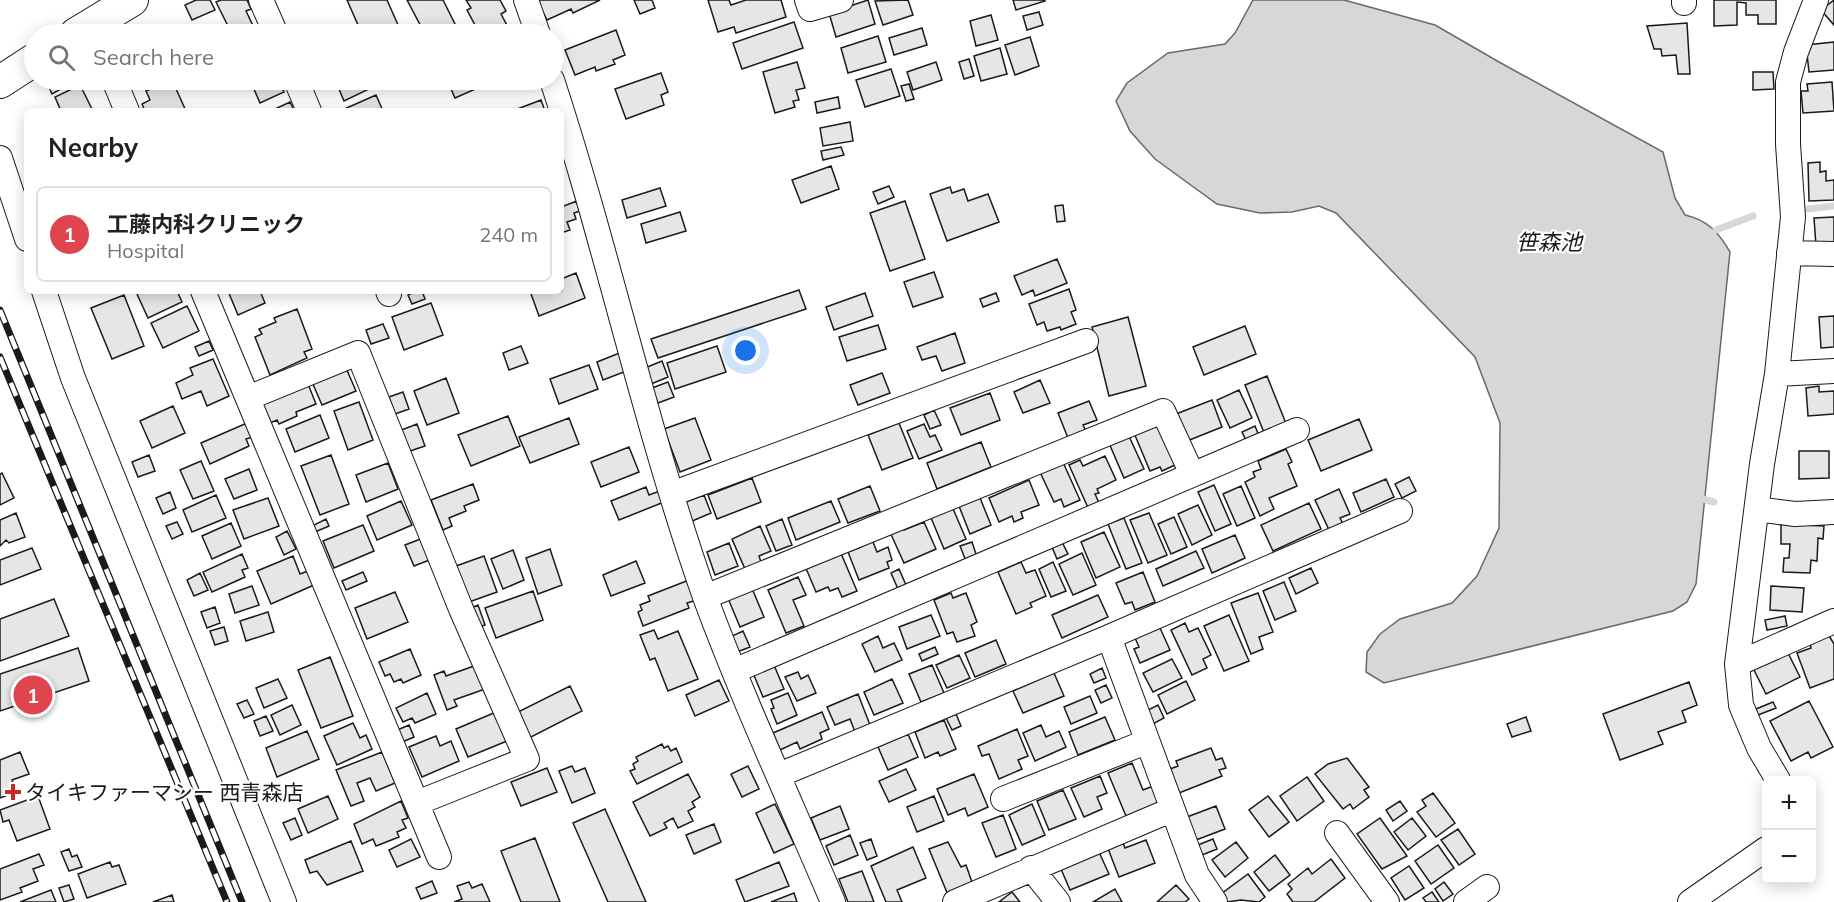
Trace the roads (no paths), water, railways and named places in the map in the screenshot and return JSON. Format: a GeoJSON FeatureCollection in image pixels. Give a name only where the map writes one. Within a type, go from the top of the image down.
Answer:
{"type":"FeatureCollection","features":[{"type":"Feature","properties":{"kind":"main road"},"geometry":{"type":"LineString","coordinates":[[97,24],[132,0]]}},
{"type":"Feature","properties":{"kind":"main road"},"geometry":{"type":"LineString","coordinates":[[0,82],[24,66]]}},
{"type":"Feature","properties":{"kind":"street"},"geometry":{"type":"LineString","coordinates":[[261,0],[272,24]]}},
{"type":"Feature","properties":{"kind":"street"},"geometry":{"type":"LineString","coordinates":[[526,0],[534,24]]}},
{"type":"Feature","properties":{"kind":"street"},"geometry":{"type":"LineString","coordinates":[[807,0],[810,9],[841,0]]}},
{"type":"Feature","properties":{"kind":"street"},"geometry":{"type":"LineString","coordinates":[[1776,776],[1759,748],[1742,705],[1737,664],[1777,374],[1793,217],[1788,144],[1788,82],[1796,52],[1816,0]]}},
{"type":"Feature","properties":{"kind":"street"},"geometry":{"type":"LineString","coordinates":[[118,90],[126,108]]}},
{"type":"Feature","properties":{"kind":"street"},"geometry":{"type":"LineString","coordinates":[[300,90],[308,108]]}},
{"type":"Feature","properties":{"kind":"street"},"geometry":{"type":"LineString","coordinates":[[555,90],[560,108]]}},
{"type":"Feature","properties":{"kind":"street"},"geometry":{"type":"LineString","coordinates":[[564,121],[705,597],[734,671],[833,902]]}},
{"type":"Feature","properties":{"kind":"street"},"geometry":{"type":"LineString","coordinates":[[0,158],[24,230]]}},
{"type":"Feature","properties":{"kind":"street"},"geometry":{"type":"LineString","coordinates":[[1789,253],[1834,254]]}},
{"type":"Feature","properties":{"kind":"street"},"geometry":{"type":"LineString","coordinates":[[45,294],[82,399],[284,902]]}},
{"type":"Feature","properties":{"kind":"street"},"geometry":{"type":"LineString","coordinates":[[204,294],[439,857]]}},
{"type":"Feature","properties":{"kind":"street"},"geometry":{"type":"LineString","coordinates":[[674,494],[1086,341]]}},
{"type":"Feature","properties":{"kind":"street"},"geometry":{"type":"LineString","coordinates":[[248,398],[358,353],[461,609],[527,759],[417,803]]}},
{"type":"Feature","properties":{"kind":"street"},"geometry":{"type":"LineString","coordinates":[[1777,374],[1834,371]]}},
{"type":"Feature","properties":{"kind":"street"},"geometry":{"type":"LineString","coordinates":[[705,597],[1163,411],[1192,474]]}},
{"type":"Feature","properties":{"kind":"street"},"geometry":{"type":"LineString","coordinates":[[734,671],[1297,430]]}},
{"type":"Feature","properties":{"kind":"street"},"geometry":{"type":"LineString","coordinates":[[1757,509],[1795,514],[1834,512]]}},
{"type":"Feature","properties":{"kind":"street"},"geometry":{"type":"LineString","coordinates":[[779,775],[1109,637],[1400,511]]}},
{"type":"Feature","properties":{"kind":"street"},"geometry":{"type":"LineString","coordinates":[[1737,664],[1834,621]]}},
{"type":"Feature","properties":{"kind":"street"},"geometry":{"type":"LineString","coordinates":[[1109,637],[1171,810],[1197,875],[1215,902]]}},
{"type":"Feature","properties":{"kind":"street"},"geometry":{"type":"LineString","coordinates":[[1003,799],[1146,742]]}},
{"type":"Feature","properties":{"kind":"street"},"geometry":{"type":"LineString","coordinates":[[955,902],[1171,810]]}},
{"type":"Feature","properties":{"kind":"street"},"geometry":{"type":"LineString","coordinates":[[1337,833],[1387,902]]}},
{"type":"Feature","properties":{"kind":"street"},"geometry":{"type":"LineString","coordinates":[[1690,902],[1762,852]]}},
{"type":"Feature","properties":{"kind":"street"},"geometry":{"type":"LineString","coordinates":[[1031,868],[1058,902]]}},
{"type":"Feature","properties":{"kind":"street"},"geometry":{"type":"LineString","coordinates":[[1466,902],[1487,887]]}},
{"type":"Feature","properties":{"kind":"water","name":"笹森池"},"geometry":{"type":"Polygon","coordinates":[[[1253,0],[1344,0],[1435,25],[1663,152],[1675,198],[1685,215],[1700,220],[1712,228],[1730,252],[1696,584],[1687,602],[1673,611],[1384,683],[1366,672],[1367,652],[1380,634],[1400,619],[1452,603],[1477,576],[1499,528],[1500,423],[1475,357],[1336,213],[1319,206],[1292,212],[1260,213],[1217,204],[1155,159],[1130,131],[1116,101],[1127,83],[1168,53],[1225,44],[1235,33],[1253,0]]]}},
{"type":"Feature","properties":{"kind":"waterway"},"geometry":{"type":"LineString","coordinates":[[1808,209],[1834,206]]}},
{"type":"Feature","properties":{"kind":"waterway"},"geometry":{"type":"LineString","coordinates":[[1716,230],[1753,216]]}},
{"type":"Feature","properties":{"kind":"waterway"},"geometry":{"type":"LineString","coordinates":[[1703,499],[1714,502]]}},
{"type":"Feature","properties":{"kind":"railway"},"geometry":{"type":"LineString","coordinates":[[0,310],[242,902]]}},
{"type":"Feature","properties":{"kind":"railway"},"geometry":{"type":"LineString","coordinates":[[0,357],[227,902]]}},
{"type":"Feature","properties":{"kind":"place","name":"工藤内科クリニック"},"geometry":{"type":"Point","coordinates":[33,695]}},
{"type":"Feature","properties":{"kind":"place","name":"タイキファーマシー 西青森店"},"geometry":{"type":"Point","coordinates":[13,792]}}]}
